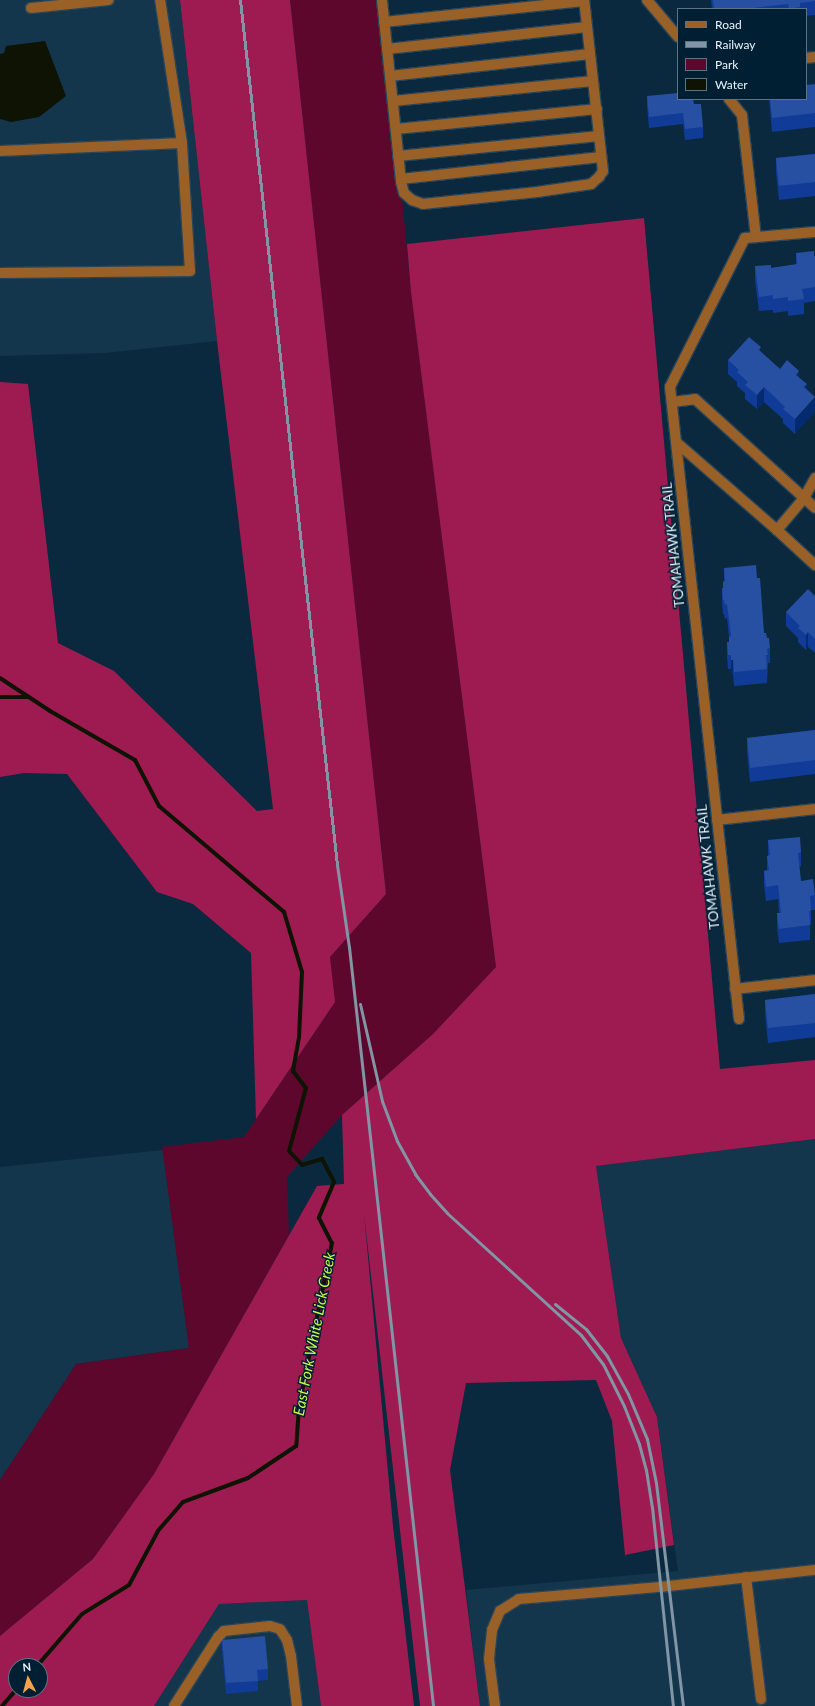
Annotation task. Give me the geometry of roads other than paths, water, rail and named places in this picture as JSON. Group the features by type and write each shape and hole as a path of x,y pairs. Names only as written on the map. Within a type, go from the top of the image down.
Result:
{"street":[{"path":"30,8 109,0"},
{"path":"0,273 190,271 182,143 160,0"},
{"path":"382,0 384,22 396,129 398,156 401,178 404,193 412,200 423,204 530,193 591,184 599,178 603,171 584,0 384,22"},
{"path":"647,0 677,36"},
{"path":"387,49 587,27"},
{"path":"390,76 590,54"},
{"path":"393,101 594,81"},
{"path":"730,100 742,115 756,237 815,232"},
{"path":"396,129 597,109"},
{"path":"398,156 599,136"},
{"path":"0,150 182,143"},
{"path":"401,178 601,157"},
{"name":"TOMAHAWK TRAIL","path":"739,1019 670,387 745,238 756,237"},
{"path":"672,402 695,399 815,508"},
{"path":"676,442 815,565"},
{"path":"777,530 804,498 815,478"},
{"path":"717,820 815,808"},
{"path":"735,989 815,980"},
{"path":"495,1706 489,1659 492,1630 500,1611 510,1603 519,1599 660,1587 815,1570"},
{"path":"746,1577 761,1699"},
{"path":"174,1706 218,1636 224,1631 270,1626 280,1629 287,1640 291,1656 297,1706"}],"water":[{"path":"45,41 66,96 39,117 11,122 0,119 0,54 4,53 6,46"}],"waterway":[{"name":"East Fork White Lick Creek","path":"0,678 50,711 135,760 159,806 284,912 302,972 299,1037 293,1071 306,1088 289,1151 302,1165 322,1159 334,1182 319,1218 332,1243 299,1407 296,1446 248,1478 183,1502 158,1531 129,1585 82,1614 44,1658"},
{"path":"0,697 28,697"},
{"name":"East Fork White Lick Creek","path":"2,1706 9,1698"}],"railway":[{"path":"240,0 337,865 349,947 433,1706"},
{"path":"360,1004 382,1101 397,1141 415,1174 447,1213 581,1335 603,1364 624,1406 639,1444 646,1470 652,1507 673,1706"},
{"path":"555,1304 586,1329 607,1356 628,1394 647,1439 656,1483 683,1706"}]}
